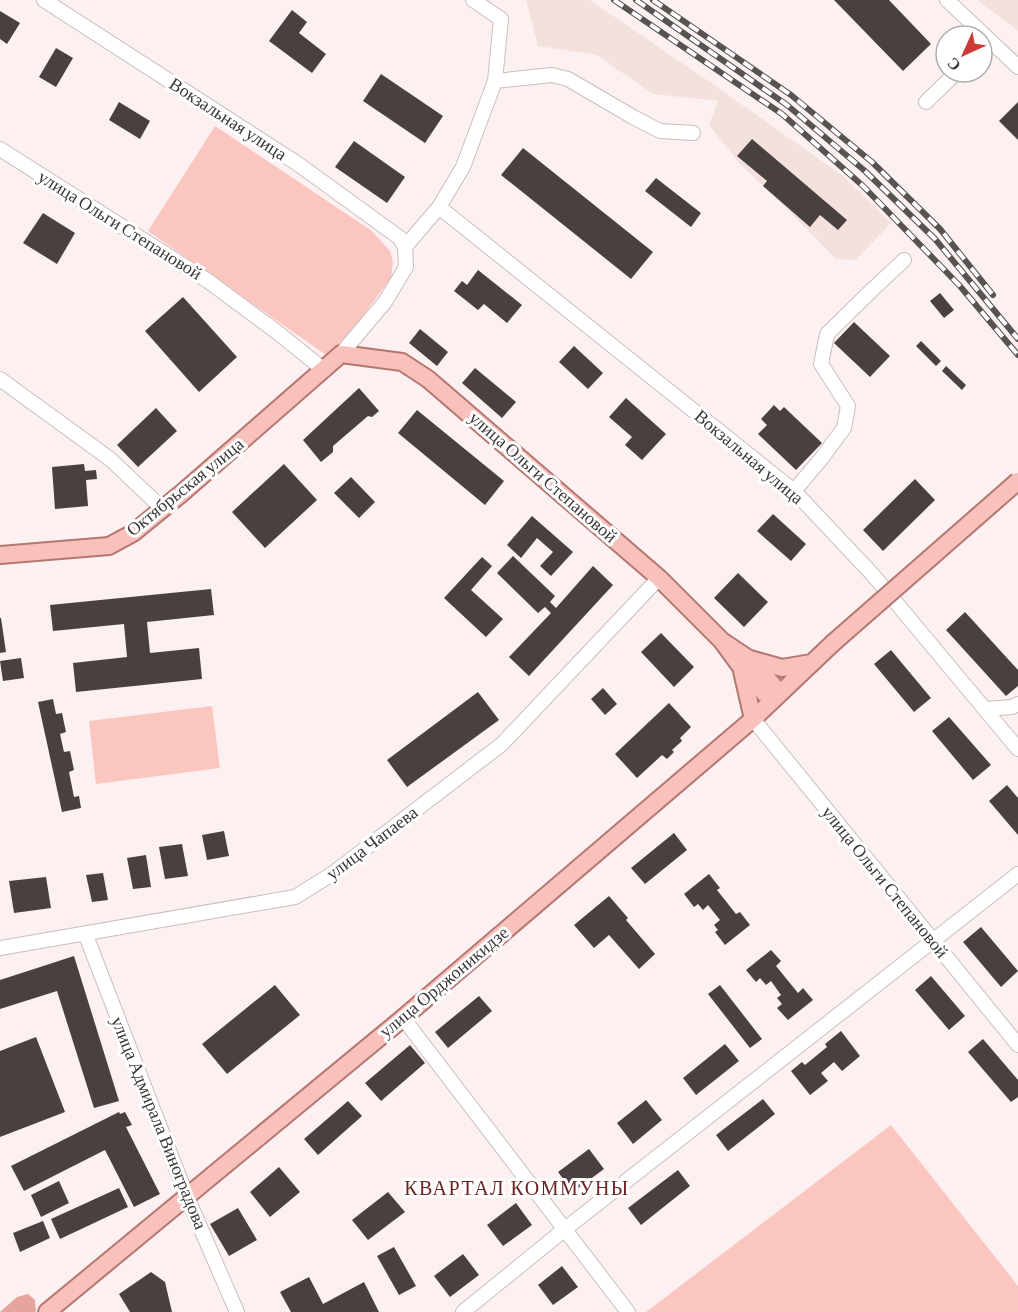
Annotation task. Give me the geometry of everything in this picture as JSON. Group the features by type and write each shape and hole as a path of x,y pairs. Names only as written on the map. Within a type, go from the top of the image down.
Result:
{"main road":[{"name":"Октябрьская улица","path":"0,555 109,546 133,533 341,354"},
{"name":"улица Ольги Степановой","path":"341,354 402,362 428,379 660,578 745,663 764,693 775,698"},
{"name":"улица Орджоникидзе","path":"48,1312 403,1018 753,718 833,643 1018,481"},
{"path":"753,718 745,663 782,668 811,663"}],"street":[{"name":"Вокзальная улица","path":"44,0 298,164 400,238 405,247"},
{"path":"341,354 385,302 406,267 405,247 439,207 463,167 495,81 501,19 473,0"},
{"path":"947,0 969,24"},
{"path":"994,49 1018,67"},
{"path":"495,81 552,75 568,79 660,131 693,133"},
{"path":"926,102 945,84"},
{"name":"улица Ольги Степановой","path":"0,149 208,281 324,370"},
{"name":"Вокзальная улица","path":"439,207 794,491 873,575 1018,749"},
{"path":"794,491 844,428 848,406 821,364 827,334 904,260"},
{"path":"0,379 111,459 163,509"},
{"name":"улица Чапаева","path":"0,948 295,897 332,874 502,744 660,578"},
{"path":"986,709 1012,707 1018,704"},
{"name":"улица Ольги Степановой","path":"753,718 1018,1045"},
{"path":"463,1312 565,1229 1018,874"},
{"name":"улица Адмирала Виноградова","path":"85,933 187,1197 237,1312"},
{"path":"403,1018 628,1312"}],"shaded area":[{"path":"526,0 590,0 843,176 891,223 856,260 836,259 740,164 709,125 718,101 653,94 597,55 538,46"},
{"path":"977,0 1018,0 1018,31"},
{"path":"215,126 372,231 390,251 393,262 391,278 329,357 148,231"},
{"path":"212,706 220,768 96,784 89,721"},
{"path":"891,1125 1018,1286 1018,1312 646,1312"},
{"path":"28,1294 35,1300 35,1312 0,1312 17,1297"}],"building":[{"path":"834,0 889,0 931,44 903,71"},
{"path":"292,10 307,22 299,33 326,54 312,73 269,41"},
{"path":"0,11 20,23 7,44 0,39"},
{"path":"56,48 73,58 56,87 39,77"},
{"path":"381,74 443,116 425,143 363,101"},
{"path":"119,102 150,121 140,139 109,120"},
{"path":"1018,102 1018,140 999,121"},
{"path":"752,139 847,220 838,230 820,215 810,227 763,186 767,181 737,156"},
{"path":"354,141 405,177 387,203 335,167"},
{"path":"523,148 653,252 631,279 501,175"},
{"path":"656,178 701,213 691,227 645,191"},
{"path":"43,213 75,233 57,264 23,243"},
{"path":"478,270 522,305 507,323 484,304 478,310 454,291 462,281 467,285"},
{"path":"940,293 954,310 944,318 930,301"},
{"path":"183,297 237,357 199,392 145,331"},
{"path":"854,322 890,356 870,377 834,343"},
{"path":"420,329 448,352 437,366 409,343"},
{"path":"921,341 941,361 936,366 916,346"},
{"path":"574,346 603,373 588,389 559,362"},
{"path":"946,366 966,385 962,390 942,371"},
{"path":"475,368 516,402 502,418 462,383"},
{"path":"359,388 379,411 372,417 368,416 333,446 333,452 321,462 303,440"},
{"path":"626,398 666,434 642,460 625,445 632,437 609,417"},
{"path":"774,405 780,411 784,407 822,443 796,470 758,434 767,425 761,419"},
{"path":"156,408 177,431 138,467 117,445"},
{"path":"417,410 504,481 485,505 398,433"},
{"path":"84,464 85,471 96,470 97,479 86,480 88,506 55,509 52,467"},
{"path":"284,464 317,500 265,548 232,512"},
{"path":"351,477 375,502 359,518 334,493"},
{"path":"915,479 935,500 883,551 863,530"},
{"path":"773,514 806,544 791,561 757,531"},
{"path":"532,516 573,552 551,576 540,566 553,552 537,538 521,558 507,545"},
{"path":"513,556 555,596 550,602 556,608 593,566 613,585 529,676 509,657 551,613 545,607 538,613 497,573"},
{"path":"482,557 492,566 471,590 503,619 486,637 444,598"},
{"path":"738,573 768,602 744,627 714,598"},
{"path":"211,589 214,615 147,622 150,653 199,648 202,679 76,692 73,663 127,657 124,624 53,631 50,605"},
{"path":"965,612 1018,670 1018,686 1006,696 946,630"},
{"path":"0,618 6,652 0,653"},
{"path":"661,633 694,667 674,687 641,652"},
{"path":"891,650 931,698 914,712 874,664"},
{"path":"21,658 24,678 3,681 0,661"},
{"path":"603,688 617,704 605,715 591,699"},
{"path":"478,692 499,720 407,787 387,760"},
{"path":"53,699 56,714 62,713 66,732 60,734 64,752 70,751 74,770 69,772 74,797 79,796 81,808 62,812 38,702"},
{"path":"669,703 691,727 680,738 682,741 672,750 674,752 667,759 662,755 637,778 615,754"},
{"path":"949,717 991,765 973,780 932,731"},
{"path":"1007,785 1018,798 1018,835 989,801"},
{"path":"224,831 229,856 207,860 202,835"},
{"path":"674,833 687,850 645,884 631,868"},
{"path":"182,844 188,876 165,879 159,847"},
{"path":"146,855 151,887 133,889 127,858"},
{"path":"103,873 108,900 92,902 86,875"},
{"path":"709,874 720,888 717,890 736,914 740,912 750,925 725,945 715,932 718,930 714,925 720,920 708,905 703,910 698,904 694,907 684,894"},
{"path":"46,877 51,908 14,913 9,881"},
{"path":"609,896 655,954 639,969 609,935 594,948 574,925"},
{"path":"981,927 1018,971 1001,987 963,942"},
{"path":"771,950 781,961 776,966 798,993 803,988 813,1000 788,1020 777,1008 782,1004 777,998 781,995 771,981 766,985 760,978 756,982 746,970"},
{"path":"74,956 119,1101 94,1108 57,991 0,1009 0,980"},
{"path":"931,976 965,1016 949,1030 915,990"},
{"path":"275,985 300,1015 227,1074 202,1044"},
{"path":"720,985 762,1039 750,1048 708,994"},
{"path":"479,996 492,1011 448,1048 435,1032"},
{"path":"841,1031 860,1056 842,1071 834,1062 821,1073 828,1081 810,1095 791,1071 802,1062 805,1065 827,1047 825,1044"},
{"path":"36,1037 65,1112 0,1137 0,1051"},
{"path":"983,1039 1018,1080 1018,1097 1011,1102 968,1052"},
{"path":"725,1044 739,1061 696,1095 683,1078"},
{"path":"410,1045 425,1063 381,1101 365,1083"},
{"path":"763,1099 775,1114 728,1151 716,1135"},
{"path":"646,1100 662,1120 633,1144 617,1123"},
{"path":"348,1101 362,1116 318,1155 304,1139"},
{"path":"119,1112 120,1114 125,1112 132,1125 126,1127 160,1194 134,1207 105,1150 24,1191 11,1166"},
{"path":"589,1149 604,1169 573,1192 558,1172"},
{"path":"279,1167 300,1192 270,1217 250,1192"},
{"path":"678,1170 690,1186 641,1225 628,1208"},
{"path":"59,1181 69,1203 41,1217 31,1195"},
{"path":"119,1188 128,1207 60,1239 51,1219"},
{"path":"388,1192 405,1212 368,1240 352,1220"},
{"path":"516,1203 532,1225 503,1246 487,1225"},
{"path":"238,1208 257,1240 229,1256 210,1224"},
{"path":"43,1221 50,1238 20,1252 13,1233"},
{"path":"394,1247 416,1286 399,1295 377,1256"},
{"path":"463,1254 479,1275 450,1297 434,1276"},
{"path":"562,1266 578,1287 553,1305 538,1285"},
{"path":"151,1272 165,1282 172,1312 130,1312 119,1294"},
{"path":"309,1277 323,1304 364,1282 379,1312 291,1312 280,1292"}],"railway":[{"path":"614,0 782,114 863,186 959,285 1018,355"},
{"path":"636,0 787,105 865,171 935,239 1018,339"},
{"path":"653,0 791,95 872,162 940,229 993,295"}],"district":[{"name":"КВАРТАЛ КОММУНЫ","path":"517,1188"}]}
